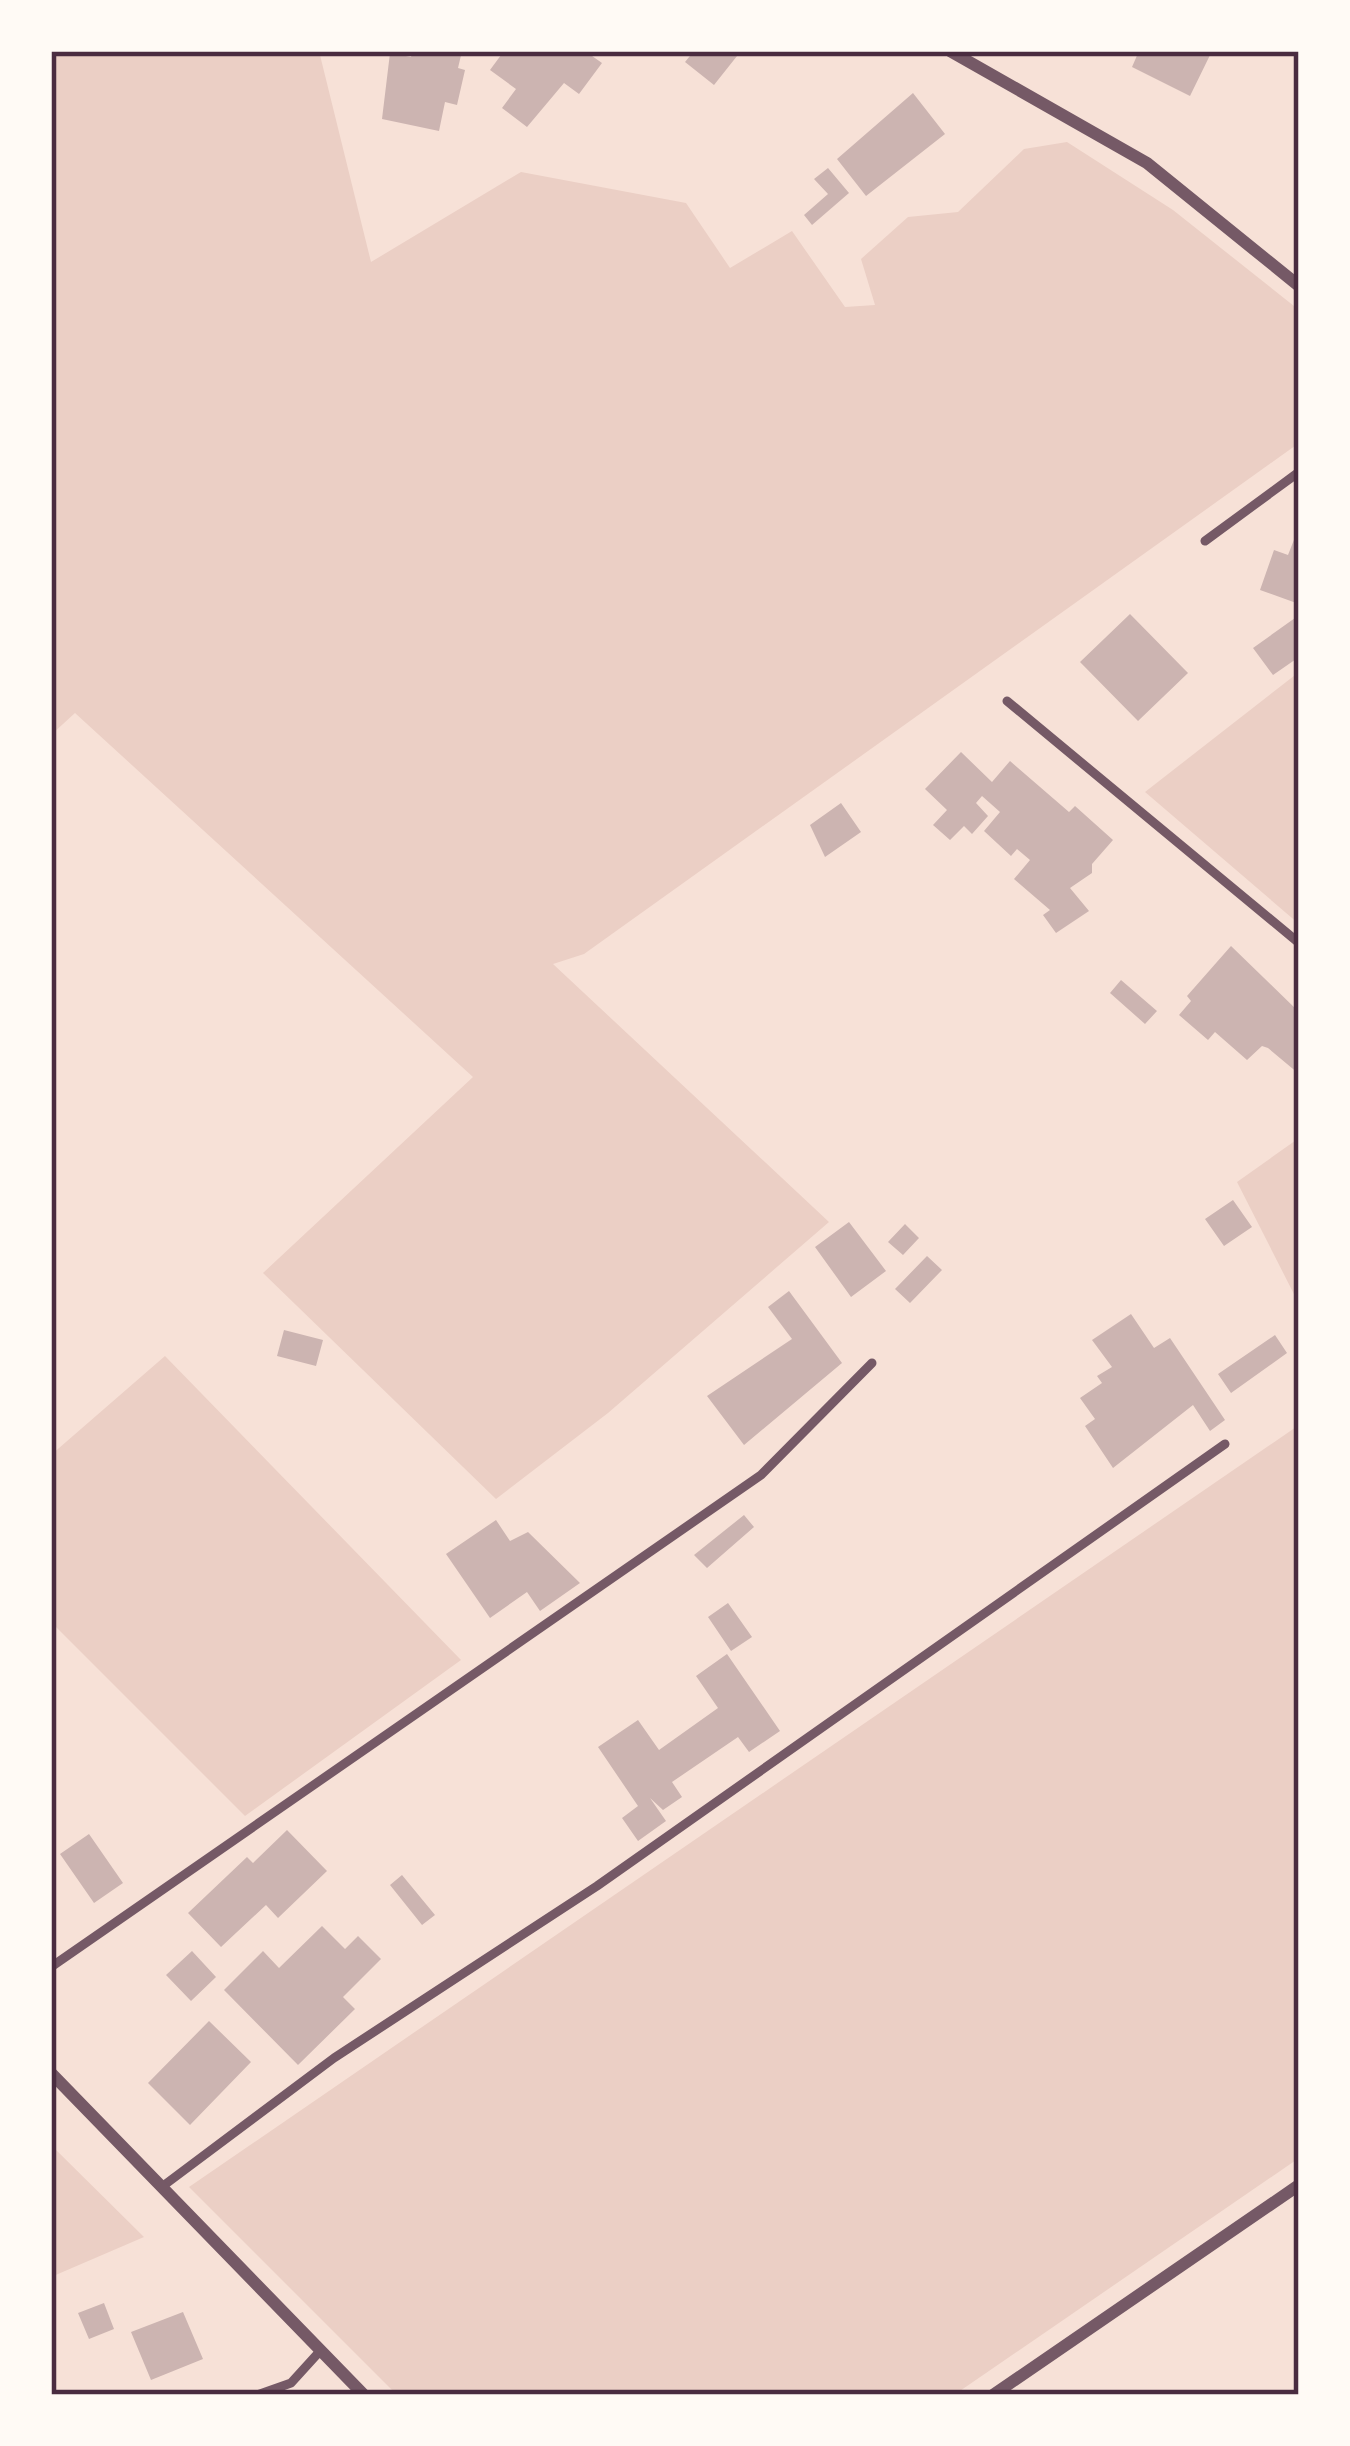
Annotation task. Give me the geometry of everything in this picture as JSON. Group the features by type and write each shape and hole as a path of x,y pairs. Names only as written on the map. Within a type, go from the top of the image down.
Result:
{"street":[{"path":"950,51 1147,163 1299,286"},
{"path":"51,2074 364,2395"},
{"path":"993,2395 1299,2185"}],"lane":[{"path":"1205,541 1299,472"},
{"path":"1007,701 1299,943"},
{"path":"51,1967 761,1474 872,1363"},
{"path":"163,2186 334,2058 597,1886 1225,1444"},
{"path":"257,2395 291,2383 320,2350"}],"shaded area":[{"path":"51,51 319,51 371,262 521,172 686,203 730,268 792,231 845,307 875,305 861,259 908,217 958,212 1024,149 1067,142 1173,210 1299,310 1299,443 584,954 553,964 829,1222 608,1413 496,1499 263,1273 473,1077 75,713 51,735"},
{"path":"1299,672 1299,924 1145,792"},
{"path":"1299,1138 1299,1304 1237,1182"},
{"path":"165,1356 461,1660 245,1816 51,1622 51,1455"},
{"path":"1299,1425 1299,2158 954,2395 397,2395 189,2187"},
{"path":"51,2145 144,2237 51,2277"}],"building":[{"path":"413,51 462,51 458,68 465,70 457,105 445,102 439,131 382,119 390,53 411,57"},
{"path":"504,51 585,51 602,63 579,94 564,83 527,127 502,108 516,89 490,70"},
{"path":"694,51 741,51 714,85 685,62"},
{"path":"1139,51 1212,51 1190,96 1132,67"},
{"path":"913,93 945,134 866,196 837,159"},
{"path":"828,168 849,193 812,225 804,215 828,194 814,179"},
{"path":"1299,527 1299,604 1260,590 1274,550 1288,555"},
{"path":"1130,614 1188,673 1138,721 1080,662"},
{"path":"1295,618 1299,657 1273,675 1253,648"},
{"path":"961,752 992,782 1010,761 1069,812 1075,806 1113,840 1092,864 1092,873 1070,888 1089,911 1056,933 1043,915 1050,910 1014,879 1030,860 1017,849 1011,856 984,831 1000,812 982,796 976,803 988,816 972,834 964,826 950,840 933,825 947,810 925,789"},
{"path":"841,803 861,832 825,857 810,825"},
{"path":"1231,946 1299,1012 1294,1019 1299,1023 1299,1074 1262,1046 1247,1060 1215,1032 1208,1040 1179,1015 1191,1001 1187,996"},
{"path":"1121,980 1157,1011 1145,1024 1110,993"},
{"path":"1233,1200 1252,1227 1224,1246 1205,1219"},
{"path":"849,1222 886,1271 851,1297 815,1247"},
{"path":"905,1224 919,1238 903,1255 888,1242"},
{"path":"927,1256 942,1270 910,1303 895,1289"},
{"path":"789,1291 842,1363 744,1445 707,1396 792,1339 768,1307"},
{"path":"1131,1314 1154,1348 1170,1338 1225,1420 1210,1431 1193,1405 1113,1468 1085,1426 1095,1419 1080,1398 1102,1383 1097,1376 1112,1367 1092,1340"},
{"path":"284,1330 323,1340 316,1366 277,1356"},
{"path":"1275,1335 1287,1353 1231,1393 1218,1374"},
{"path":"744,1515 754,1527 707,1568 694,1555"},
{"path":"496,1520 510,1541 528,1532 580,1583 540,1611 527,1592 490,1618 446,1554"},
{"path":"728,1603 752,1637 731,1651 708,1617"},
{"path":"727,1654 780,1731 749,1752 738,1737 672,1782 682,1797 663,1810 650,1798 666,1821 638,1841 622,1818 638,1806 598,1747 638,1720 659,1750 718,1708 696,1676"},
{"path":"287,1830 327,1871 278,1918 266,1905 221,1947 188,1913 247,1857 253,1863"},
{"path":"89,1834 123,1883 94,1903 60,1854"},
{"path":"402,1875 435,1915 422,1925 390,1885"},
{"path":"322,1926 345,1949 358,1936 381,1959 343,1997 355,2009 298,2065 224,1990 263,1951 279,1968"},
{"path":"192,1951 216,1977 191,2001 166,1975"},
{"path":"209,2021 251,2062 190,2125 148,2083"},
{"path":"104,2303 114,2329 89,2339 78,2313"},
{"path":"183,2312 203,2359 151,2380 131,2332"}]}
